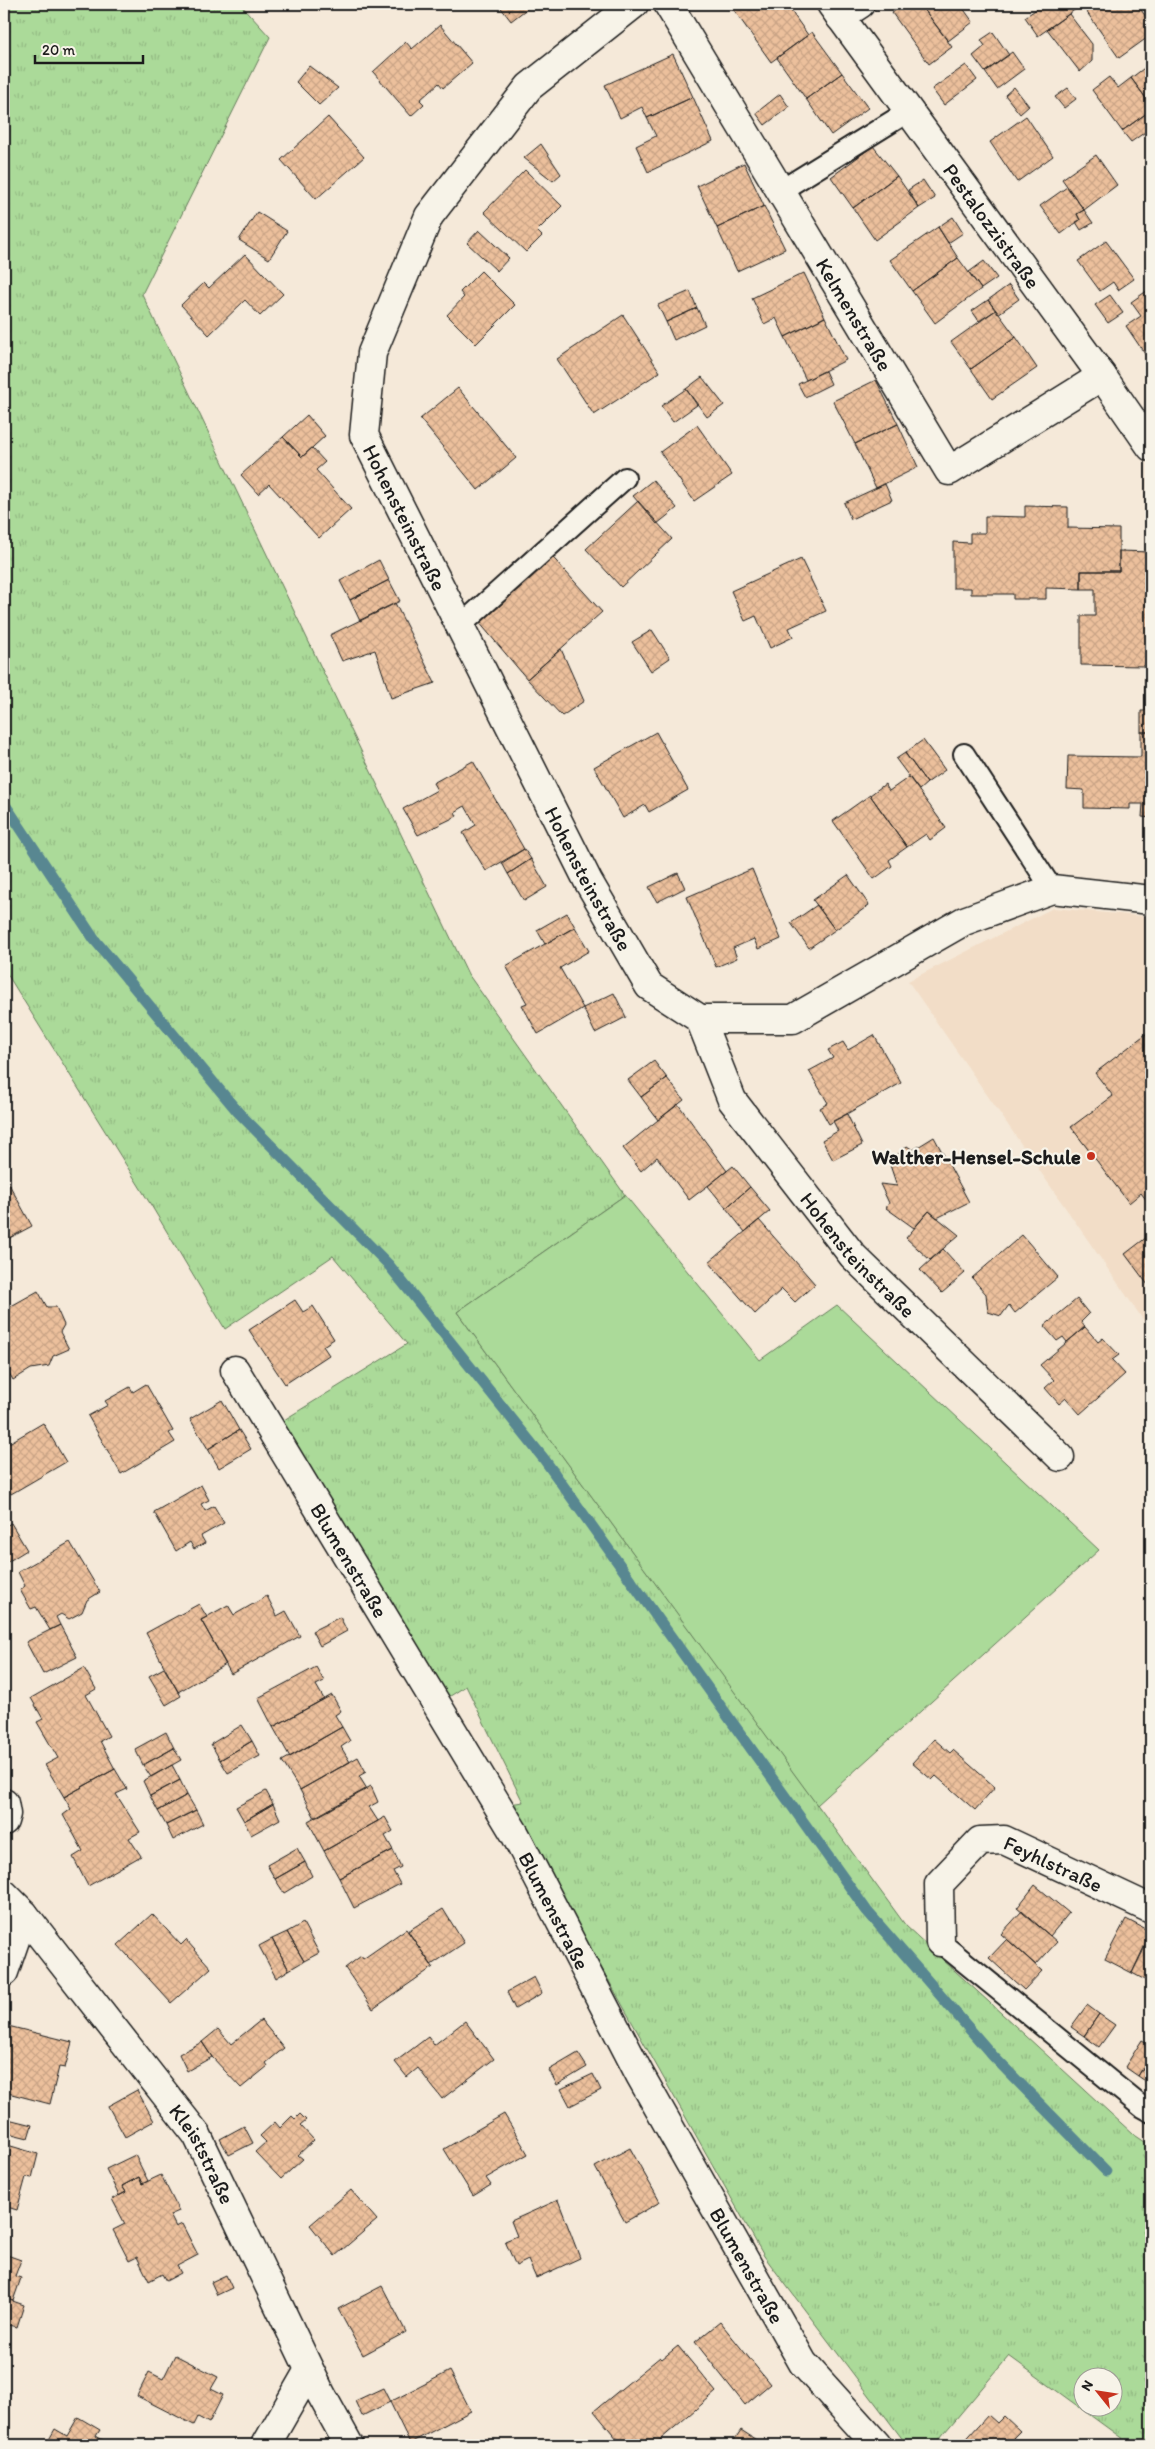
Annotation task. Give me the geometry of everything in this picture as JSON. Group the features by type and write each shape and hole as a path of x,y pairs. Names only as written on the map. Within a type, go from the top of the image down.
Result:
{"street":[{"name":"Hohensteinstraße","path":"634,4 529,87 429,216 372,353 364,434 588,881 649,986 700,1019 732,1100 853,1256 1060,1457"},
{"name":"Kelmenstraße","path":"668,4 949,471 1102,376"},
{"name":"Pestalozzistraße","path":"844,8 909,111 1102,376 1151,447"},
{"path":"700,1019 793,1019 964,921 1052,889 1151,900"},
{"name":"Blumenstraße","path":"235,1370 515,1834 645,2083 803,2363 873,2444"},
{"path":"4,1803 6,1814 4,1821"},
{"name":"Feyhlstraße","path":"940,1942 939,1884 980,1841 1004,1840 1151,1909"},
{"name":"Kleiststraße","path":"4,1894 24,1914 197,2135 309,2370 349,2445"},
{"path":"4,1972 24,1914"},
{"path":"266,2445 309,2370"}],"lane":[{"path":"780,190 909,111"},
{"path":"460,626 625,478"},
{"path":"964,754 1052,889"},
{"path":"940,1942 1142,2107 1151,2112"}],"shaded area":[{"name":"Walther-Hensel-Schule","path":"1053,908 1151,917 1151,1331 908,981"}],"green space":[{"path":"4,4 240,4 270,37 142,294 468,974 625,1195 457,1312 906,1926 1133,2134 1151,2146 1151,2445 1131,2445 1091,2416 1122,2416 1122,2366 1072,2366 1072,2402 1009,2356 934,2445 907,2445 764,2256 509,1804 523,1802 466,1686 444,1700 279,1423 407,1344 333,1256 225,1329 151,1205 4,969"},
{"path":"625,1195 760,1360 837,1305 1099,1550 817,1805 457,1312"}],"building":[{"path":"498,4 533,4 511,21"},
{"path":"734,4 786,4 808,35 771,62 731,6"},
{"path":"904,4 920,4 952,47 929,64 892,13"},
{"path":"920,4 960,4 973,22 948,41"},
{"path":"1044,4 1079,4 1080,6 1038,36 1025,17"},
{"path":"1096,4 1137,4 1151,24 1151,35 1119,58 1086,11"},
{"path":"1069,14 1092,44 1092,61 1080,72 1047,29"},
{"path":"440,25 472,63 443,88 439,83 420,100 424,104 411,116 373,72 406,42 412,49"},
{"path":"812,32 842,73 806,99 777,58"},
{"path":"993,32 1009,55 985,72 973,56 985,46 981,40"},
{"path":"1012,52 1024,69 997,89 985,72"},
{"path":"673,54 693,97 647,118 642,107 620,118 605,85"},
{"path":"1151,63 1151,105 1131,78"},
{"path":"966,65 977,80 944,105 932,89"},
{"path":"309,66 338,88 319,105 296,82"},
{"path":"842,73 868,108 831,135 806,99"},
{"path":"1109,77 1118,88 1131,78 1151,105 1151,110 1122,131 1092,90"},
{"path":"1014,87 1029,106 1020,114 1005,95"},
{"path":"1068,88 1076,99 1064,108 1055,97"},
{"path":"780,94 789,107 765,125 756,113"},
{"path":"693,97 713,141 648,172 636,146 656,136 647,118"},
{"path":"1151,110 1151,128 1131,142 1122,131"},
{"path":"1026,116 1053,156 1017,182 990,142"},
{"path":"328,117 364,157 316,199 281,160"},
{"path":"541,144 561,174 553,181 524,158"},
{"path":"873,146 897,176 853,208 831,177"},
{"path":"1096,155 1117,185 1084,210 1062,179"},
{"path":"744,163 764,206 717,228 697,186"},
{"path":"525,170 562,206 537,231 542,236 526,252 484,212"},
{"path":"897,176 919,208 875,240 853,208"},
{"path":"923,180 935,198 919,208 908,190"},
{"path":"1067,187 1084,210 1077,214 1080,220 1061,234 1040,206"},
{"path":"764,206 785,249 737,271 717,228"},
{"path":"1084,210 1093,223 1081,230 1076,222 1080,220 1077,214"},
{"path":"257,212 287,231 269,259 239,240"},
{"path":"953,217 963,233 948,243 938,227"},
{"path":"938,227 958,258 912,291 890,260"},
{"path":"479,230 509,258 497,271 467,243"},
{"path":"1106,241 1134,279 1118,290 1113,282 1100,291 1078,261"},
{"path":"245,254 283,294 260,316 245,300 209,335 181,305 204,283 209,288"},
{"path":"958,258 981,289 935,323 912,291"},
{"path":"984,261 997,278 981,289 969,272"},
{"path":"481,271 515,305 476,344 447,315 464,297 460,292"},
{"path":"804,273 825,317 785,337 776,318 764,324 752,298"},
{"path":"1009,285 1019,299 998,314 988,300"},
{"path":"1151,288 1151,363 1126,326 1141,316 1131,302"},
{"path":"690,291 697,308 666,322 658,305"},
{"path":"1110,295 1123,313 1108,323 1095,305"},
{"path":"988,300 996,310 979,321 972,311"},
{"path":"697,308 705,325 674,340 666,322"},
{"path":"996,310 1016,337 971,369 951,342"},
{"path":"623,315 660,372 594,415 557,359"},
{"path":"825,317 846,360 806,380 785,337"},
{"path":"1016,337 1037,368 992,399 971,369"},
{"path":"825,371 831,384 805,397 798,384"},
{"path":"702,377 724,405 707,417 686,389"},
{"path":"876,380 898,424 855,444 833,401"},
{"path":"458,388 516,458 478,490 420,419"},
{"path":"686,389 697,405 673,422 661,406"},
{"path":"307,415 325,436 302,457 283,437"},
{"path":"898,424 918,467 876,488 855,444"},
{"path":"697,425 732,475 694,501 660,452"},
{"path":"283,437 302,457 312,448 325,462 316,470 351,509 319,538 269,484 258,494 241,475"},
{"path":"653,480 677,508 657,524 633,496"},
{"path":"885,484 892,500 851,519 844,503"},
{"path":"638,501 672,539 621,587 586,549"},
{"path":"1025,506 1068,507 1068,528 1119,529 1119,571 1081,571 1081,589 1046,588 1046,599 1013,599 1013,594 971,594 971,588 953,588 953,542 970,543 970,533 985,533 985,516 1025,517"},
{"path":"547,551 602,612 527,679 473,615"},
{"path":"1119,551 1151,552 1151,668 1145,668 1145,666 1081,665 1081,616 1095,616 1095,589 1081,589 1081,571 1119,571"},
{"path":"801,559 826,611 789,628 793,637 770,648 756,616 745,621 731,591"},
{"path":"379,560 389,580 350,600 340,581"},
{"path":"389,580 400,601 360,621 350,600"},
{"path":"395,603 435,683 391,698 375,650 342,661 330,635"},
{"path":"652,630 670,658 651,671 632,642"},
{"path":"561,649 584,701 562,716 527,679"},
{"path":"1145,668 1151,668 1151,732 1141,732 1141,711 1145,711"},
{"path":"656,732 688,790 649,812 645,805 623,818 594,767"},
{"path":"1141,732 1151,732 1151,818 1142,817 1143,804 1130,804 1130,809 1084,808 1084,790 1067,789 1068,756 1141,757"},
{"path":"923,740 945,770 927,783 905,753"},
{"path":"905,753 927,783 919,790 896,759"},
{"path":"473,761 524,849 486,871 463,833 476,825 465,806 455,812 457,816 418,835 403,809 437,790 433,783"},
{"path":"909,777 946,828 930,840 926,834 907,847 870,795 885,784 889,791"},
{"path":"870,795 907,847 889,860 892,866 874,879 833,821"},
{"path":"524,849 531,859 508,874 502,863"},
{"path":"531,859 547,887 524,901 508,874"},
{"path":"752,869 781,939 758,949 754,939 733,948 737,958 716,967 687,897"},
{"path":"678,873 685,888 657,902 649,887"},
{"path":"848,875 869,905 835,930 813,900"},
{"path":"817,905 835,930 809,948 791,923"},
{"path":"567,913 575,927 545,944 537,930"},
{"path":"575,927 589,951 560,968 583,1008 538,1034 522,1005 527,1003 506,966"},
{"path":"614,993 626,1017 595,1033 583,1008"},
{"path":"1151,1030 1151,1206 1141,1193 1129,1203 1071,1127 1113,1096 1095,1073"},
{"path":"874,1035 901,1083 829,1124 820,1108 828,1103 809,1071 833,1058 828,1050 843,1042 848,1050"},
{"path":"654,1061 667,1078 641,1097 628,1080"},
{"path":"667,1078 684,1100 658,1120 641,1097"},
{"path":"678,1104 727,1171 689,1200 657,1157 641,1171 623,1148"},
{"path":"847,1114 862,1145 833,1160 822,1140 838,1131 833,1121"},
{"path":"934,1137 969,1202 937,1218 929,1211 914,1228 886,1208 889,1203 880,1184 897,1186 889,1162 907,1146 913,1150"},
{"path":"733,1166 750,1187 726,1208 708,1186"},
{"path":"4,1175 32,1226 4,1241"},
{"path":"750,1187 770,1211 745,1232 726,1208"},
{"path":"929,1211 959,1235 930,1260 906,1238"},
{"path":"759,1220 815,1284 795,1302 782,1289 755,1314 709,1262"},
{"path":"1151,1234 1151,1289 1125,1254"},
{"path":"1022,1235 1058,1277 1015,1313 1009,1305 1001,1316 988,1312 986,1294 972,1278"},
{"path":"943,1249 965,1273 942,1293 920,1270"},
{"path":"38,1291 47,1307 56,1307 64,1325 60,1332 69,1349 53,1356 49,1366 31,1369 13,1380 4,1364 4,1310"},
{"path":"1077,1299 1089,1314 1081,1322 1085,1327 1067,1342 1063,1337 1057,1341 1044,1326"},
{"path":"295,1300 303,1312 313,1306 334,1339 323,1346 329,1355 285,1384 249,1330"},
{"path":"1085,1327 1098,1342 1103,1338 1119,1355 1112,1360 1125,1374 1080,1414 1066,1398 1059,1404 1045,1388 1054,1380 1040,1365"},
{"path":"146,1384 173,1431 169,1433 175,1442 121,1474 88,1416 108,1405 105,1401 130,1387 133,1392"},
{"path":"222,1400 239,1430 208,1449 190,1419"},
{"path":"43,1423 66,1462 11,1494 4,1481 4,1446"},
{"path":"239,1430 251,1449 219,1468 208,1449"},
{"path":"201,1485 209,1500 201,1504 205,1511 214,1506 224,1523 201,1536 205,1543 194,1549 190,1542 176,1551 154,1512"},
{"path":"11,1523 27,1550 4,1564 4,1527"},
{"path":"70,1542 100,1592 87,1600 82,1612 69,1619 61,1614 56,1617 60,1625 50,1630 36,1607 31,1609 20,1590 25,1586 18,1572"},
{"path":"267,1596 277,1616 286,1611 300,1636 231,1674 201,1620 228,1605 234,1615"},
{"path":"199,1604 207,1617 201,1620 226,1664 178,1692 146,1633"},
{"path":"340,1617 347,1631 320,1646 312,1631"},
{"path":"60,1625 77,1657 43,1674 26,1642"},
{"path":"316,1667 324,1681 316,1685 324,1699 273,1727 258,1698"},
{"path":"84,1668 96,1689 86,1695 109,1736 100,1741 115,1769 64,1797 45,1765 58,1758 37,1722 43,1719 31,1698"},
{"path":"164,1668 181,1696 166,1705 149,1676"},
{"path":"332,1695 341,1711 335,1715 342,1727 290,1757 273,1727"},
{"path":"242,1725 252,1741 220,1760 211,1744"},
{"path":"342,1727 350,1741 341,1747 350,1762 300,1790 282,1761"},
{"path":"166,1732 174,1748 143,1765 135,1749"},
{"path":"934,1739 950,1753 953,1750 995,1787 975,1810 936,1776 932,1780 912,1763"},
{"path":"252,1741 260,1756 228,1773 220,1760"},
{"path":"174,1748 181,1760 151,1777 143,1765"},
{"path":"358,1757 366,1772 359,1776 367,1789 315,1818 300,1790"},
{"path":"172,1765 180,1780 150,1796 143,1781"},
{"path":"115,1769 127,1789 116,1794 140,1832 129,1838 141,1856 88,1886 73,1857 83,1851 63,1815 71,1809 64,1797"},
{"path":"180,1780 187,1795 158,1811 150,1796"},
{"path":"371,1786 378,1802 369,1807 378,1821 324,1851 308,1821"},
{"path":"266,1791 273,1804 244,1821 236,1807"},
{"path":"187,1795 196,1810 166,1825 158,1811"},
{"path":"273,1804 280,1819 251,1835 244,1821"},
{"path":"196,1810 203,1824 173,1840 166,1825"},
{"path":"385,1817 393,1831 385,1836 393,1850 339,1878 324,1851"},
{"path":"297,1848 305,1862 275,1879 267,1865"},
{"path":"393,1850 401,1867 393,1871 400,1884 354,1908 339,1878"},
{"path":"305,1862 312,1876 284,1893 275,1879"},
{"path":"1035,1885 1069,1913 1050,1936 1017,1908"},
{"path":"443,1909 464,1943 431,1965 408,1931"},
{"path":"1022,1911 1057,1942 1036,1965 1001,1934"},
{"path":"152,1914 181,1945 186,1940 211,1968 171,2003 118,1945"},
{"path":"1126,1919 1151,1932 1132,1973 1105,1959"},
{"path":"303,1923 319,1953 304,1961 287,1932"},
{"path":"406,1929 433,1967 373,2009 345,1968 361,1956 363,1959"},
{"path":"287,1932 304,1961 289,1970 272,1939"},
{"path":"1151,1935 1151,1983 1132,1973"},
{"path":"272,1939 289,1970 276,1978 259,1946"},
{"path":"1007,1939 1042,1971 1024,1990 989,1958"},
{"path":"534,1977 542,1993 515,2009 507,1992"},
{"path":"1087,2005 1099,2014 1084,2036 1071,2027"},
{"path":"1099,2014 1115,2025 1099,2047 1084,2036"},
{"path":"261,2020 284,2048 266,2063 268,2066 241,2088 212,2057 202,2042 218,2029 231,2044"},
{"path":"465,2021 494,2059 442,2099 418,2068 407,2077 395,2062 428,2037 434,2045"},
{"path":"8,2026 72,2042 65,2068 59,2067 50,2104 4,2092 4,2043"},
{"path":"1142,2040 1151,2045 1151,2055 1138,2076 1125,2067"},
{"path":"202,2042 212,2057 187,2071 179,2054"},
{"path":"578,2053 587,2067 557,2085 549,2070"},
{"path":"1151,2055 1151,2085 1138,2076"},
{"path":"593,2074 601,2090 570,2106 561,2089"},
{"path":"137,2090 154,2121 125,2137 108,2106"},
{"path":"300,2114 306,2120 300,2125 314,2140 298,2155 303,2159 281,2179 255,2152 266,2142 260,2136 275,2122 280,2128 292,2116 295,2119"},
{"path":"504,2114 528,2154 486,2178 491,2185 473,2196 444,2149"},
{"path":"4,2118 32,2125 28,2138 4,2132"},
{"path":"244,2126 253,2143 229,2155 220,2139"},
{"path":"4,2144 38,2154 32,2178 26,2177 17,2210 4,2206"},
{"path":"630,2148 660,2202 625,2222 595,2167"},
{"path":"135,2155 148,2181 142,2184 139,2177 122,2186 126,2192 119,2196 106,2169"},
{"path":"161,2175 179,2211 170,2215 176,2227 182,2224 198,2255 177,2266 181,2273 166,2281 162,2274 149,2281 137,2257 129,2261 113,2230 125,2224 112,2199 126,2192 122,2186 139,2177 142,2184"},
{"path":"351,2190 377,2220 335,2256 310,2225"},
{"path":"558,2200 580,2258 536,2278 528,2260 516,2266 505,2241 517,2236 511,2221"},
{"path":"4,2254 21,2260 15,2276 21,2278 13,2301 4,2298"},
{"path":"226,2275 232,2288 217,2295 211,2282"},
{"path":"382,2286 406,2332 363,2355 338,2309"},
{"path":"4,2298 24,2305 17,2327 8,2325 4,2336"},
{"path":"720,2322 770,2384 745,2405 695,2342"},
{"path":"678,2346 716,2392 654,2445 622,2445 594,2411 660,2357 662,2359"},
{"path":"175,2355 218,2377 211,2389 223,2395 209,2423 198,2417 194,2425 137,2396 149,2372 163,2379"},
{"path":"450,2371 471,2411 410,2443 390,2402"},
{"path":"383,2388 390,2402 362,2416 355,2401"},
{"path":"988,2415 997,2423 1004,2416 1020,2431 1013,2438 1022,2445 961,2445"},
{"path":"78,2417 100,2430 96,2436 111,2445 46,2445 55,2429 67,2436"},
{"path":"741,2430 764,2445 731,2445"}],"waterway":[{"path":"4,803 94,939 238,1112 388,1264 544,1459 867,1911 993,2056 1106,2171"}],"place":[{"name":"Walther-Hensel-Schule","path":"1091,1156"}]}
